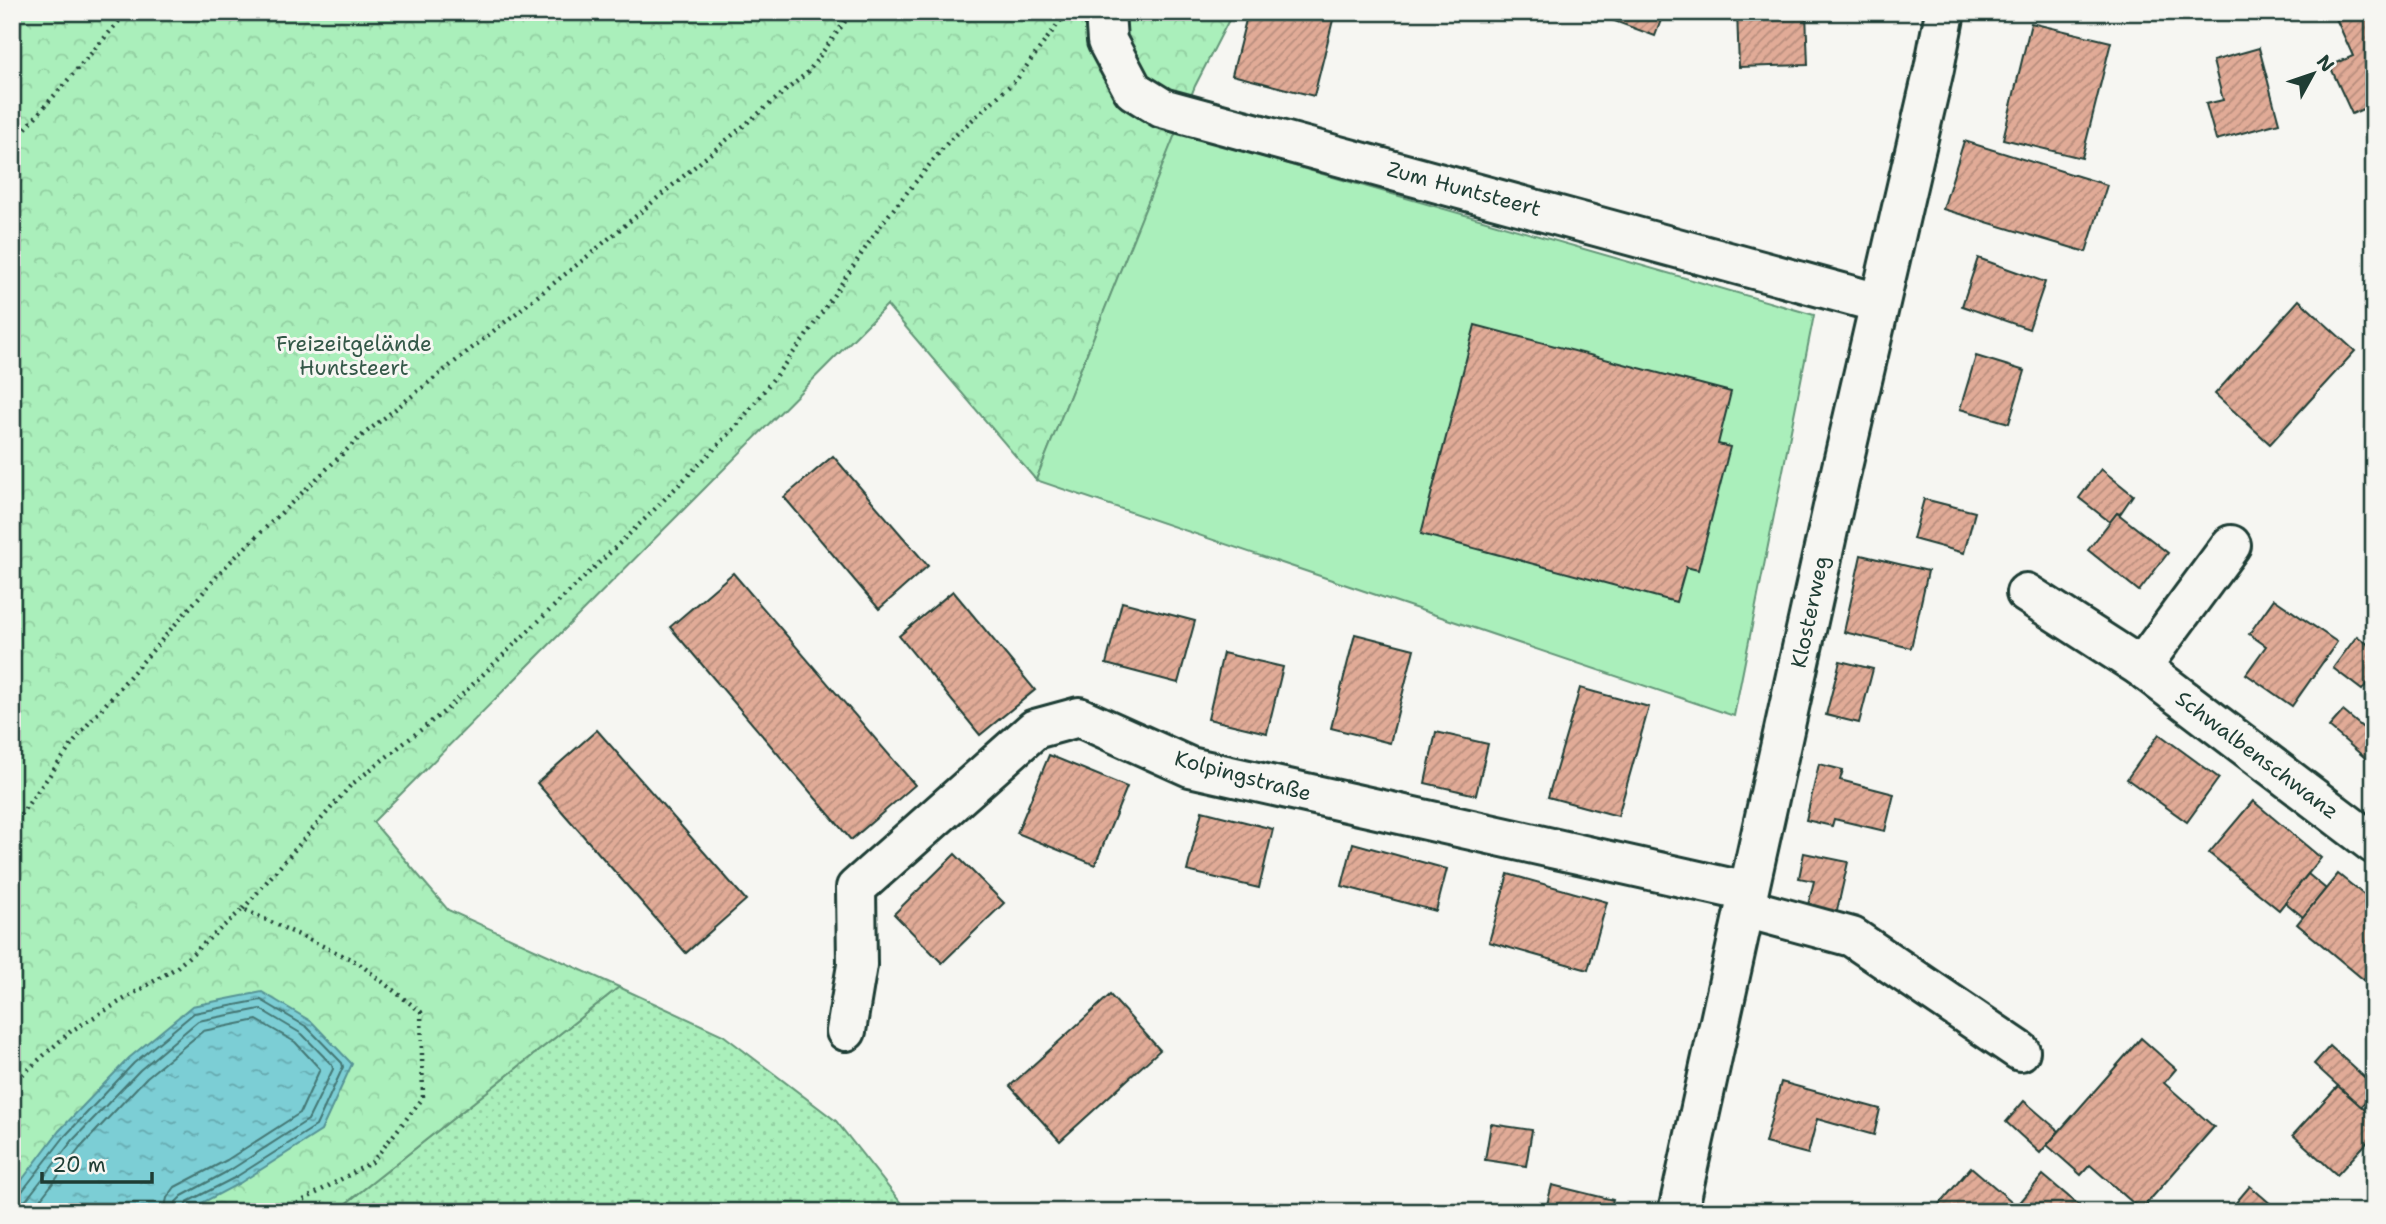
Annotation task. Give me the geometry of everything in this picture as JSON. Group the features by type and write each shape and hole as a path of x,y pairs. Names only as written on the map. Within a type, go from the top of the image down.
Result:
{"street":[{"name":"Zum Huntsteert","path":"1105,12 1107,41 1133,90 1162,108 1593,223 1879,303"},
{"name":"Klosterweg","path":"1678,1212 1945,12"},
{"path":"2141,667 2231,545"},
{"name":"Schwalbenschwanz","path":"2025,593 2141,667 2374,844"},
{"name":"Kolpingstraße","path":"846,1031 858,965 856,888 1035,730 1079,717 1190,767 1747,900"},
{"path":"1747,900 1852,937 2020,1051"}],"path":[{"path":"12,144 127,12"},
{"path":"12,826 83,730 227,565 359,438 588,256 808,72 852,12"},
{"path":"12,1084 71,1031 176,968 243,909 352,785 446,710 599,564 736,427 804,339 883,222 948,142 1017,79 1066,12"},
{"path":"243,909 357,962 421,1012 423,1098 372,1162 282,1212"}],"green space":[{"name":"Freizeitgelände Huntsteert","path":"12,12 1233,12 1195,86 1036,480 887,305 373,822 448,910 619,987 335,1212 12,1212"},
{"path":"1176,132 1814,315 1734,716 1036,480"},
{"path":"619,987 723,1035 836,1121 908,1212 335,1212"}],"water":[{"path":"262,992 312,1022 352,1064 321,1131 240,1183 185,1212 12,1212 12,1193 59,1131 129,1058 192,1006"}],"building":[{"path":"1248,12 1335,12 1314,96 1232,75"},
{"path":"1599,12 1664,12 1655,36 1598,15"},
{"path":"1737,12 1806,12 1808,65 1739,67"},
{"path":"2333,12 2374,12 2374,104 2352,114 2330,66 2353,56"},
{"path":"2031,23 2111,42 2082,158 2003,139"},
{"path":"2259,48 2279,123 2216,140 2206,104 2223,100 2213,61"},
{"path":"1964,141 2107,185 2086,252 1943,209"},
{"path":"1978,258 2045,282 2029,329 1962,306"},
{"path":"2299,300 2355,351 2270,444 2215,394"},
{"path":"1475,325 1731,392 1718,444 1730,447 1698,570 1686,567 1676,602 1421,534"},
{"path":"1976,356 2025,371 2009,423 1960,409"},
{"path":"833,456 928,566 879,609 784,497"},
{"path":"2101,469 2133,495 2120,514 2117,513 2110,522 2079,498"},
{"path":"1924,499 1975,512 1964,553 1913,539"},
{"path":"2117,513 2168,553 2139,591 2088,550"},
{"path":"1861,555 1928,571 1911,648 1844,632"},
{"path":"733,573 915,785 851,840 670,627"},
{"path":"953,591 1035,690 980,735 899,636"},
{"path":"2274,599 2337,642 2292,706 2246,674 2266,646 2249,634"},
{"path":"1122,602 1195,621 1178,683 1106,664"},
{"path":"1355,634 1414,649 1390,743 1331,728"},
{"path":"2357,636 2374,649 2374,674 2362,690 2333,668"},
{"path":"1223,653 1283,667 1267,733 1208,719"},
{"path":"1840,661 1873,669 1859,723 1826,715"},
{"path":"1580,688 1649,707 1618,816 1548,797"},
{"path":"2343,711 2374,737 2374,761 2371,763 2329,727"},
{"path":"597,730 746,900 686,953 537,783"},
{"path":"1436,732 1488,744 1476,795 1425,783"},
{"path":"2159,734 2219,778 2187,822 2127,779"},
{"path":"1049,755 1127,787 1095,865 1017,833"},
{"path":"1819,764 1843,770 1840,780 1894,794 1885,831 1834,819 1832,826 1806,820"},
{"path":"2253,801 2321,858 2279,910 2209,853"},
{"path":"1202,811 1273,829 1259,888 1187,871"},
{"path":"1353,843 1447,869 1436,911 1342,886"},
{"path":"1804,853 1848,862 1836,915 1807,909 1814,881 1799,878"},
{"path":"955,854 1004,903 942,963 894,914"},
{"path":"1508,874 1607,902 1588,970 1489,942"},
{"path":"2308,874 2326,889 2303,917 2285,902"},
{"path":"2338,874 2374,903 2374,968 2364,980 2297,924"},
{"path":"1110,995 1160,1050 1060,1141 1010,1086"},
{"path":"2141,1038 2176,1069 2164,1083 2214,1127 2141,1210 2090,1165 2081,1175 2047,1145"},
{"path":"2330,1046 2374,1086 2374,1093 2361,1107 2314,1064"},
{"path":"1781,1082 1880,1109 1874,1135 1817,1119 1808,1154 1765,1143"},
{"path":"2338,1086 2374,1118 2374,1135 2337,1175 2293,1135"},
{"path":"2024,1101 2059,1131 2040,1153 2006,1122"},
{"path":"1491,1124 1532,1130 1526,1166 1485,1160"},
{"path":"1971,1167 2017,1206 2024,1212 1933,1212"},
{"path":"2043,1175 2082,1208 2079,1212 2024,1212 2017,1206"},
{"path":"1552,1185 1613,1200 1610,1212 1545,1212"},
{"path":"2250,1186 2280,1212 2228,1212"}]}
